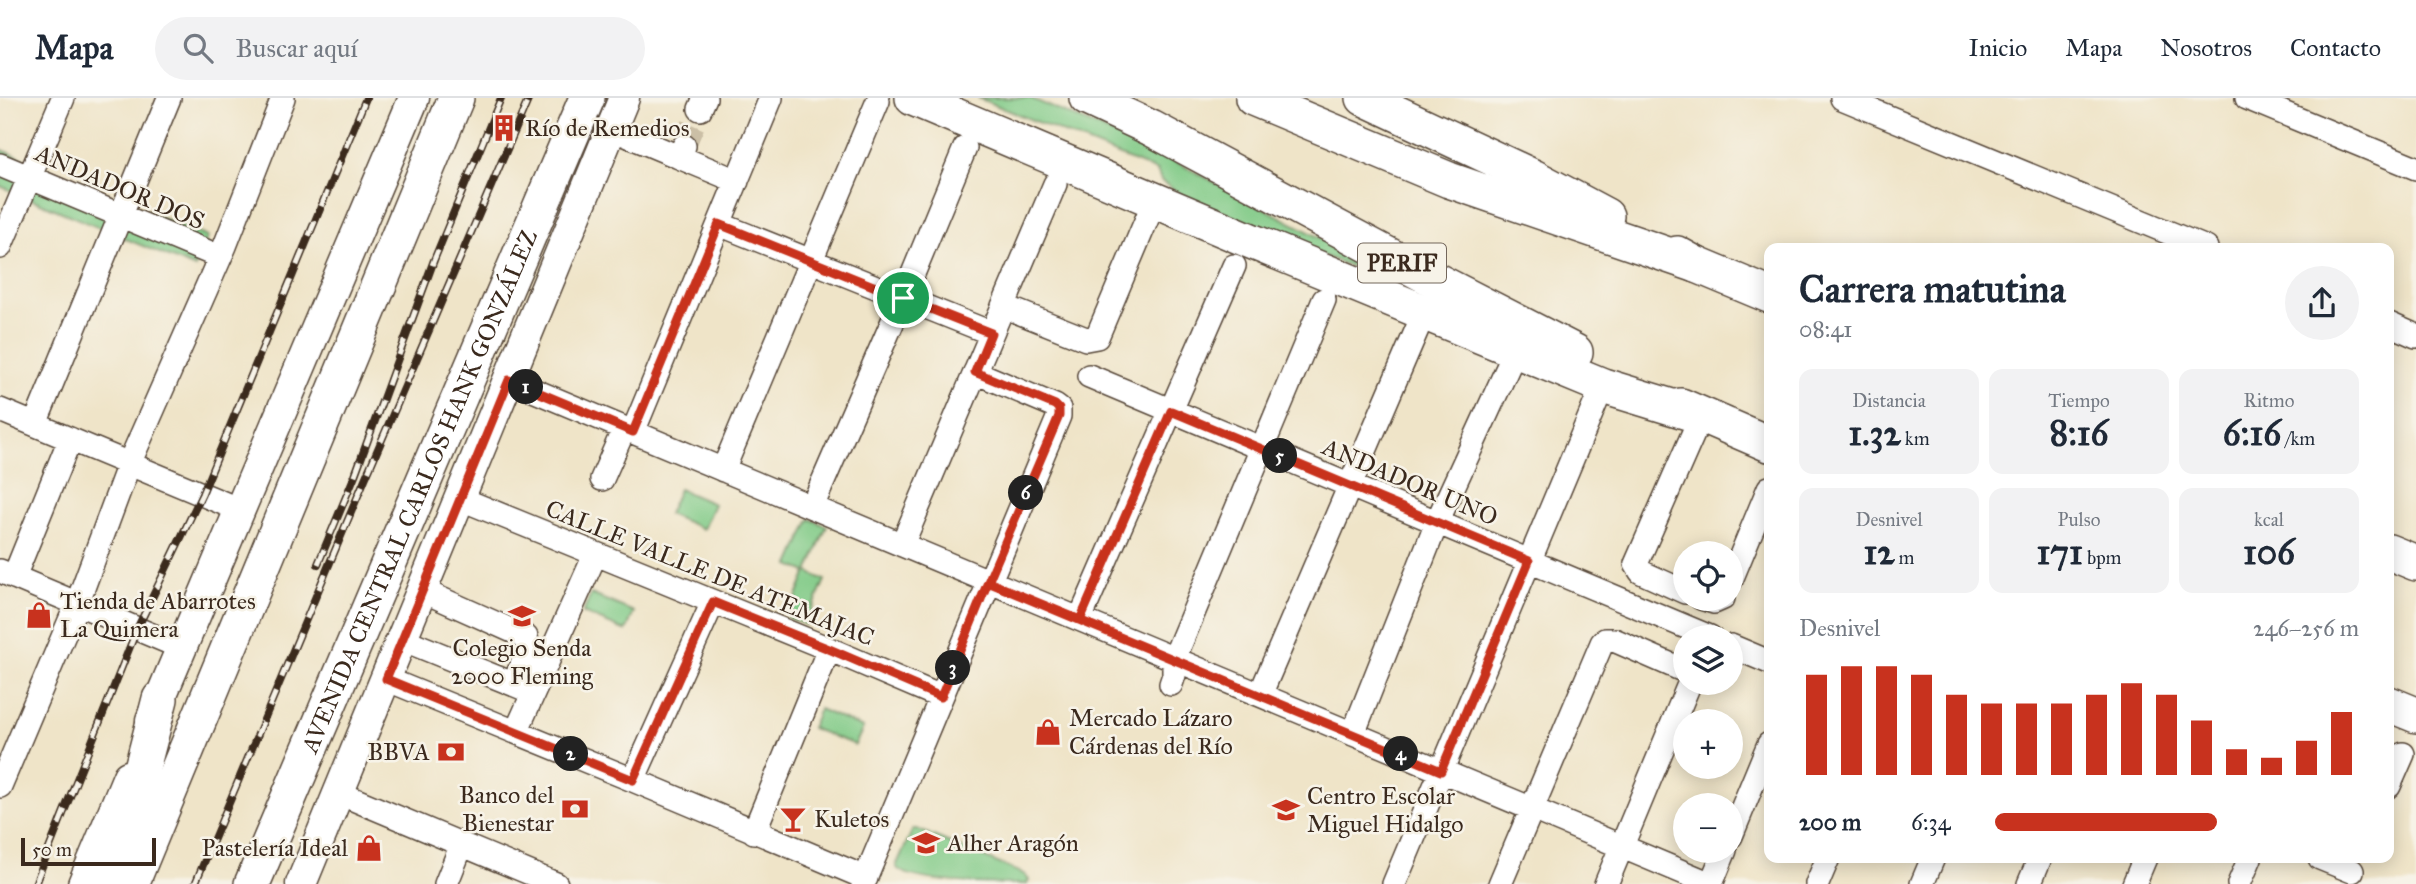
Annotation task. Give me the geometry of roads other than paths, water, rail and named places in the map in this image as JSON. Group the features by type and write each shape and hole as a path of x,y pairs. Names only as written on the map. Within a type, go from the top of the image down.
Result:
{"highway":[{"path":"131,884 456,98"},
{"name":"AVENIDA CENTRAL CARLOS HANK GONZÁLEZ","path":"252,884 587,98"},
{"path":"913,98 1139,205 1603,386 1701,416"},
{"path":"1253,98 1449,180 1697,265 1764,293"},
{"path":"1364,98 1533,177 1697,265"},
{"name":"PERIF","path":"1096,102 1151,128 1429,277 1701,416 1764,442"},
{"path":"2394,554 2416,563"},
{"path":"107,884 126,830 160,699"},
{"path":"2394,706 2416,715"}],"main road":[{"path":"83,884 180,647 414,98"},
{"name":"AVENIDA CENTRAL CARLOS HANK GONZÁLEZ","path":"301,884 624,98"}],"street":[{"path":"0,247 63,98"},
{"path":"35,424 169,98"},
{"path":"0,786 77,604 129,464 220,257 283,98"},
{"path":"602,480 629,430 771,98"},
{"path":"1842,98 2194,243"},
{"path":"2247,98 2416,168"},
{"path":"723,470 878,101"},
{"path":"612,129 681,151 737,181"},
{"path":"812,507 965,148"},
{"name":"ANDADOR DOS","path":"0,165 220,257"},
{"path":"902,545 1055,184"},
{"path":"1003,306 1086,339 1094,338 1098,335 1139,205"},
{"path":"719,224 991,333"},
{"path":"1080,620 1234,266"},
{"path":"1171,684 1174,659 1324,300"},
{"path":"2394,326 2416,335"},
{"path":"1260,695 1418,327"},
{"path":"1353,734 1437,522 1509,365"},
{"path":"386,679 633,780 865,881 1060,412 1055,405 975,372"},
{"name":"ANDADOR UNO","path":"1089,376 1681,625"},
{"path":"509,380 1174,659 1202,678 1260,695 1711,884 1720,863"},
{"path":"1394,884 1596,402"},
{"path":"0,410 240,510"},
{"path":"1673,586 1641,572 1636,564 1701,416"},
{"path":"70,439 7,574 180,647"},
{"name":"CALLE VALLE DE ATEMAJAC","path":"459,498 941,697"},
{"path":"1743,551 1764,500"},
{"path":"524,688 595,555"},
{"path":"421,590 526,636 528,649 524,688 516,732"},
{"path":"633,780 713,602"},
{"path":"402,639 524,688"},
{"path":"1500,884 1605,640 1614,640 1673,666"},
{"path":"754,832 829,649"},
{"path":"1743,651 1764,660"},
{"path":"1606,884 1685,695"},
{"path":"2394,775 2403,754"},
{"path":"1743,807 1764,756"},
{"path":"339,793 553,883"},
{"path":"446,884 462,844"},
{"path":"1817,884 1826,863"},
{"path":"1922,884 1931,863"},
{"path":"2029,884 2038,863"},
{"path":"2134,884 2143,863"},
{"path":"2332,863 2352,871"}],"tunnel":[{"path":"684,146 700,109"}],"railway":[{"path":"35,884 137,629 202,494 366,98"},
{"path":"318,564 355,475 434,260 501,98"},
{"path":"195,884 529,98"}],"place":[{"name":"Río de Remedios","path":"504,128"},
{"name":"Tienda de Abarrotes La Quimera","path":"39,615"},
{"name":"Colegio Senda 2000 Fleming","path":"522,616"},
{"name":"Mercado Lázaro Cárdenas del Río","path":"1048,732"},
{"name":"BBVA","path":"451,752"},
{"name":"Banco del Bienestar","path":"575,809"},
{"name":"Centro Escolar Miguel Hidalgo","path":"1286,810"},
{"name":"Kuletos","path":"793,819"},
{"name":"Alher Aragón","path":"926,843"},
{"name":"Pastelería Ideal","path":"369,848"}]}
